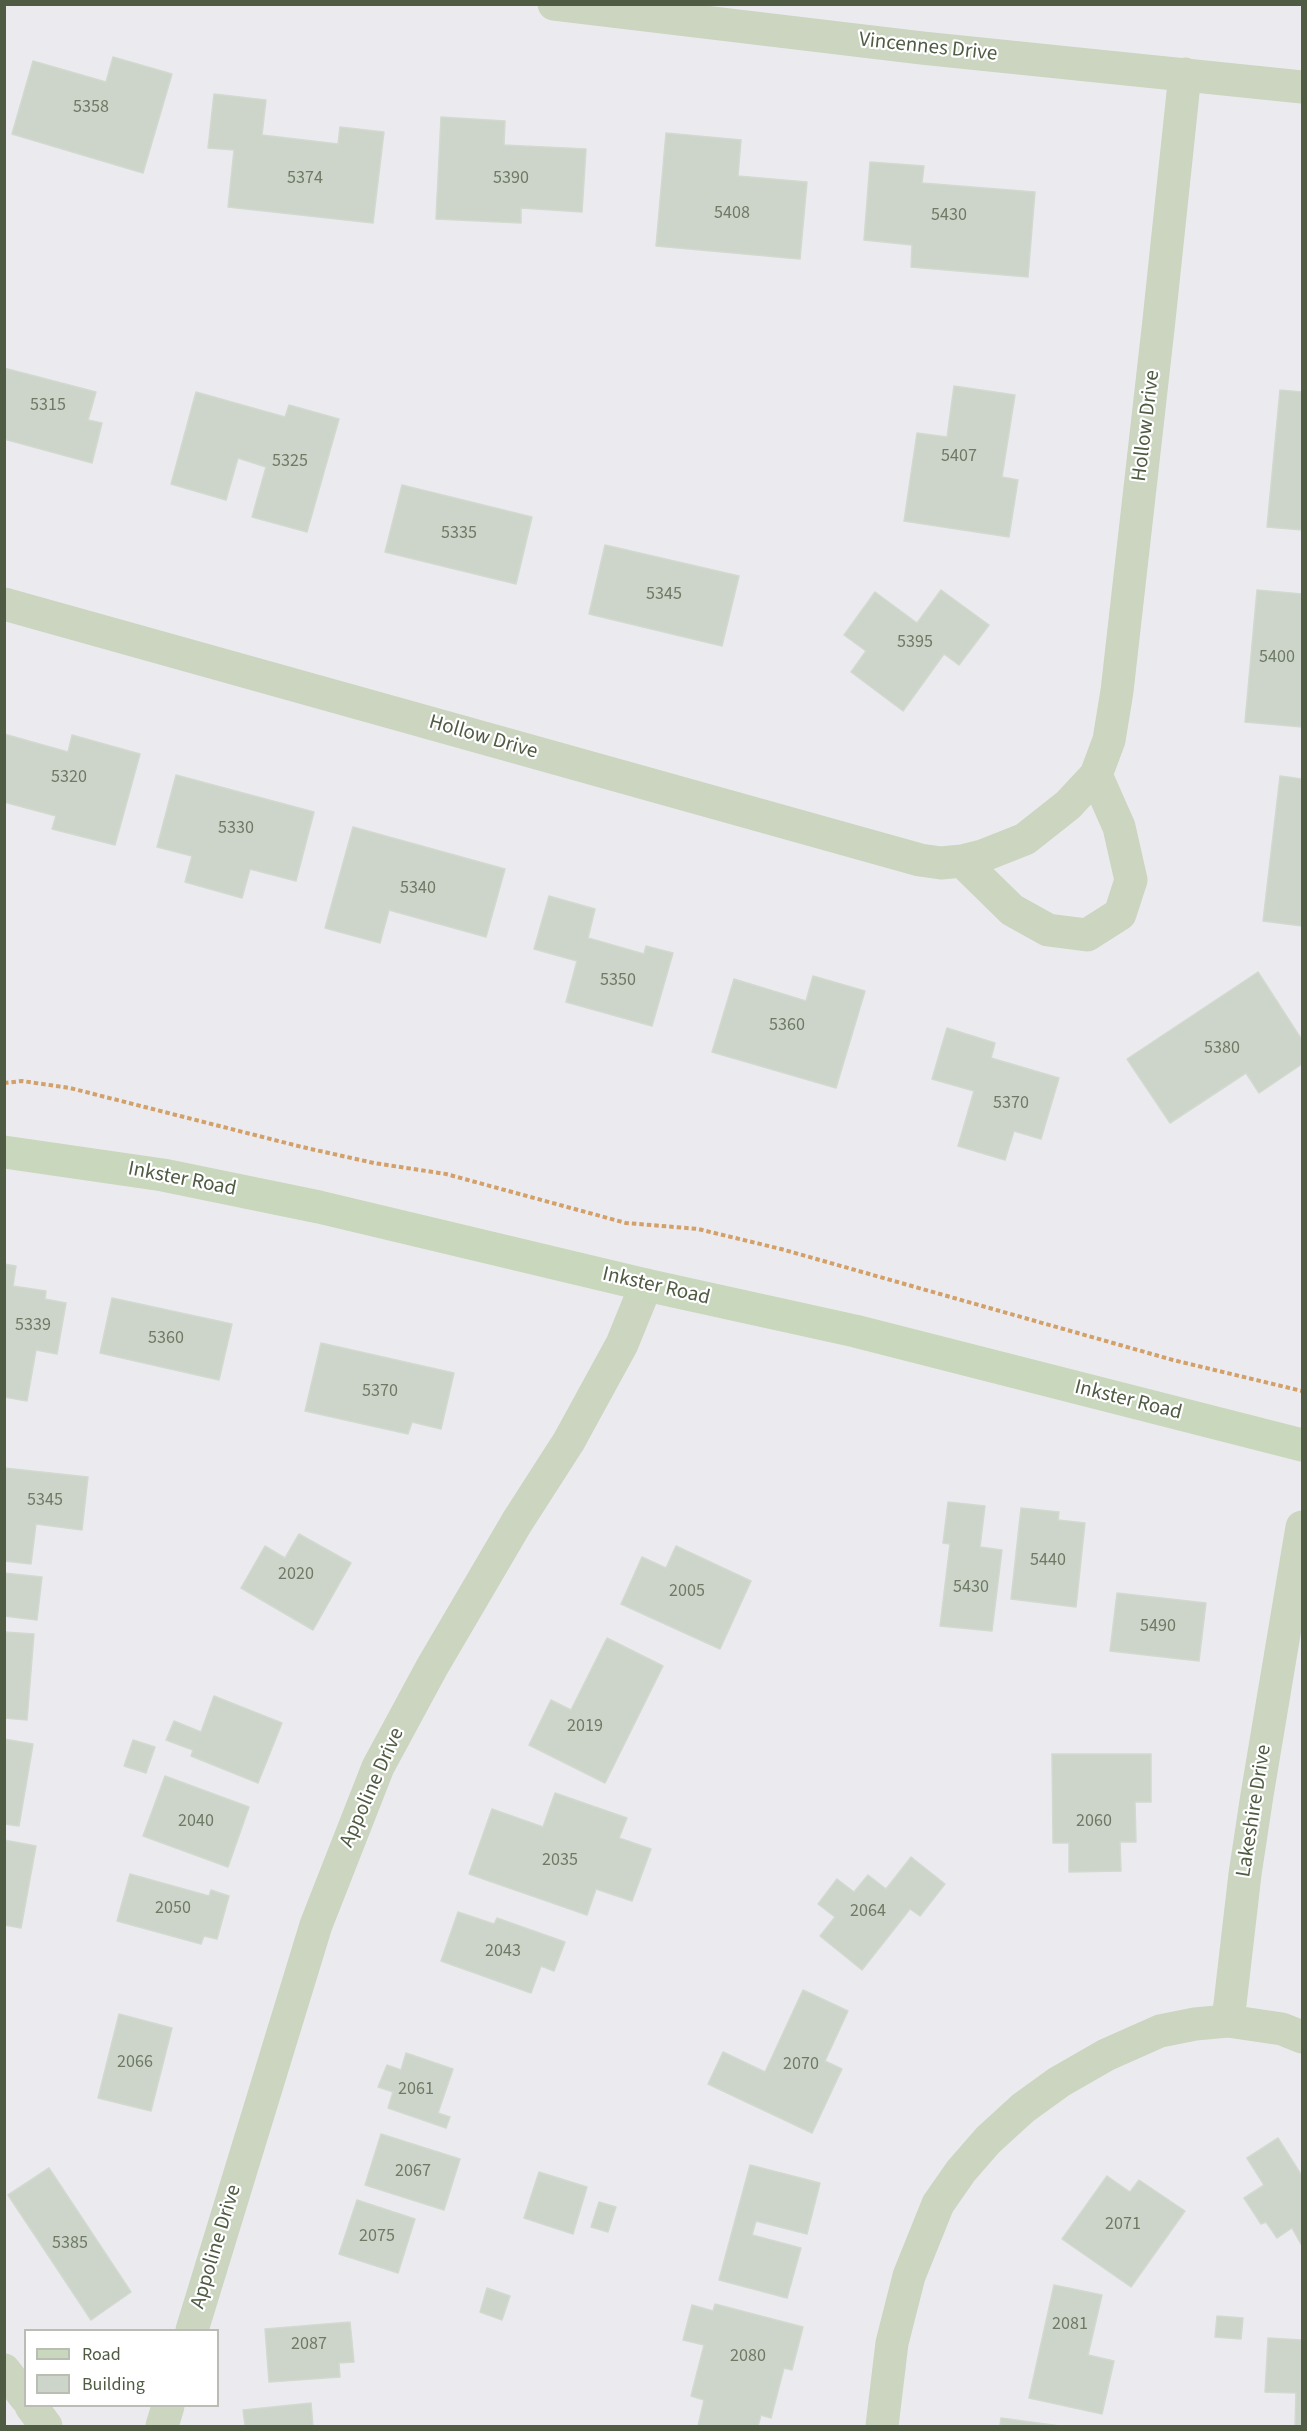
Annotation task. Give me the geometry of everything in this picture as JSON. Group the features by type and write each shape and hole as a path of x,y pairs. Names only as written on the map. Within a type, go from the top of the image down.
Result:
{"street":[{"name":"Vincennes Drive","path":"554,4 922,48 1302,87"},
{"name":"Hollow Drive","path":"4,604 920,860 941,863 962,861 982,856 1025,839 1068,805 1096,775 1109,740 1117,691 1185,74"},
{"path":"962,861 1012,910 1048,930 1088,935 1112,920 1120,914 1131,880 1119,827 1096,775"},
{"name":"Inkster Road","path":"4,1152 163,1175 319,1207 646,1286 855,1331 1302,1445"},
{"name":"Appoline Drive","path":"193,2329 316,1925 378,1767 432,1667 574,1431 622,1344 646,1286"},
{"name":"Lakeshire Drive","path":"1228,2021 1250,1840 1302,1527"},
{"path":"882,2427 892,2343 909,2276 938,2204 988,2140 1023,2108 1059,2082 1106,2055 1160,2031 1195,2024 1228,2021 1282,2029 1302,2037"},
{"path":"4,2370 24,2395"},
{"path":"32,2407 46,2427"},
{"path":"162,2427 168,2407"}],"path":[{"path":"4,1083 22,1081 70,1088 302,1147 374,1163 446,1174 626,1223 699,1229 801,1255 1173,1360 1302,1390"}],"building":[{"path":"113,57 172,74 143,173 12,134 33,61 106,82"},
{"path":"214,94 266,100 262,135 338,144 340,127 384,132 373,223 228,207 234,150 208,148"},
{"path":"441,117 505,121 504,145 586,149 582,212 521,208 521,223 436,219"},
{"path":"666,133 741,140 738,176 807,182 800,259 656,246"},
{"path":"870,162 924,166 922,183 1035,192 1028,277 911,267 912,245 864,240"},
{"path":"4,368 96,392 88,420 102,423 92,463 4,439"},
{"path":"954,386 1015,395 1002,477 1018,480 1009,537 904,521 917,433 947,437"},
{"path":"1280,390 1302,392 1302,530 1267,527"},
{"path":"196,392 285,417 289,405 339,419 307,532 252,517 266,467 238,458 226,500 171,484"},
{"path":"402,485 532,517 516,584 385,552"},
{"path":"605,545 739,576 722,646 589,614"},
{"path":"941,590 989,625 959,665 944,654 903,711 851,672 866,651 844,635 875,592 917,623"},
{"path":"1257,590 1302,594 1302,727 1245,722"},
{"path":"4,734 68,752 72,735 140,754 115,845 52,829 56,816 4,802"},
{"path":"176,775 314,812 296,881 250,869 242,898 185,882 192,856 157,847"},
{"path":"1280,776 1302,779 1302,926 1263,921"},
{"path":"353,827 505,869 486,937 389,910 380,943 325,928"},
{"path":"549,896 595,909 588,938 644,954 646,946 673,953 652,1026 566,1002 577,961 534,949"},
{"path":"1258,972 1302,1040 1302,1064 1259,1093 1246,1073 1170,1123 1127,1059"},
{"path":"813,976 865,991 836,1088 712,1052 734,979 806,1001"},
{"path":"947,1028 995,1043 991,1058 1059,1078 1041,1139 1014,1131 1005,1160 958,1146 974,1091 932,1079"},
{"path":"4,1264 16,1266 13,1286 46,1291 45,1299 66,1303 57,1354 36,1350 27,1401 4,1397"},
{"path":"112,1298 232,1324 219,1380 100,1353"},
{"path":"321,1343 454,1373 441,1429 412,1422 408,1434 305,1411"},
{"path":"4,1468 88,1477 82,1530 36,1524 31,1564 4,1561"},
{"path":"948,1502 985,1506 980,1547 1002,1550 992,1631 940,1626 950,1544 943,1543"},
{"path":"1021,1508 1059,1512 1058,1520 1085,1523 1076,1607 1011,1599"},
{"path":"299,1534 351,1563 313,1630 241,1588 265,1546 285,1558"},
{"path":"676,1546 751,1581 720,1649 621,1604 642,1557 666,1568"},
{"path":"4,1573 42,1577 37,1620 4,1616"},
{"path":"1117,1593 1206,1603 1199,1661 1110,1651"},
{"path":"4,1632 34,1634 27,1720 4,1718"},
{"path":"607,1638 663,1666 605,1783 529,1745 551,1700 571,1710"},
{"path":"214,1696 282,1723 258,1783 191,1756 193,1750 166,1740 174,1721 201,1732"},
{"path":"4,1739 33,1744 19,1826 4,1824"},
{"path":"133,1740 155,1747 146,1773 124,1766"},
{"path":"1052,1754 1151,1754 1151,1802 1135,1802 1136,1842 1120,1842 1121,1871 1069,1872 1069,1843 1053,1843"},
{"path":"165,1776 249,1807 228,1867 143,1836"},
{"path":"555,1793 627,1818 619,1838 651,1849 632,1901 596,1889 587,1915 469,1874 492,1809 543,1827"},
{"path":"4,1840 36,1846 21,1928 4,1925"},
{"path":"911,1857 945,1884 920,1916 910,1909 862,1970 820,1936 835,1917 818,1904 837,1879 854,1892 868,1875 886,1889"},
{"path":"130,1874 209,1896 211,1890 229,1896 217,1939 204,1936 201,1944 117,1921"},
{"path":"458,1912 494,1924 497,1918 565,1942 554,1971 541,1966 531,1993 441,1961"},
{"path":"803,1990 848,2011 825,2061 842,2069 812,2133 708,2084 723,2052 765,2072"},
{"path":"119,2014 172,2028 151,2111 98,2098"},
{"path":"406,2053 453,2069 438,2113 450,2117 446,2128 388,2108 393,2092 378,2087 387,2065 401,2070"},
{"path":"381,2134 460,2159 444,2210 365,2185"},
{"path":"1278,2138 1302,2176 1302,2246 1292,2228 1277,2238 1266,2222 1261,2224 1244,2198 1264,2185 1247,2158"},
{"path":"750,2165 820,2183 807,2234 756,2221 752,2235 801,2248 787,2298 719,2280"},
{"path":"49,2168 131,2292 91,2320 8,2195"},
{"path":"539,2172 587,2187 573,2234 524,2218"},
{"path":"1107,2176 1130,2192 1139,2180 1185,2211 1131,2287 1062,2239"},
{"path":"357,2200 415,2219 398,2273 339,2254"},
{"path":"599,2202 616,2207 608,2232 591,2227"},
{"path":"1054,2285 1102,2295 1088,2355 1114,2361 1102,2414 1029,2398"},
{"path":"487,2288 510,2296 502,2320 480,2312"},
{"path":"715,2304 803,2327 792,2370 784,2368 771,2418 761,2415 758,2426 698,2426 704,2400 691,2396 704,2345 683,2340 692,2305 713,2311"},
{"path":"1217,2316 1243,2318 1241,2339 1215,2337"},
{"path":"350,2322 354,2362 339,2363 340,2377 269,2382 265,2329"},
{"path":"1268,2338 1302,2340 1302,2426 1295,2426 1296,2393 1265,2392"},
{"path":"311,2403 313,2426 245,2426 243,2410"},
{"path":"1001,2418 1060,2426 1000,2426"}]}
